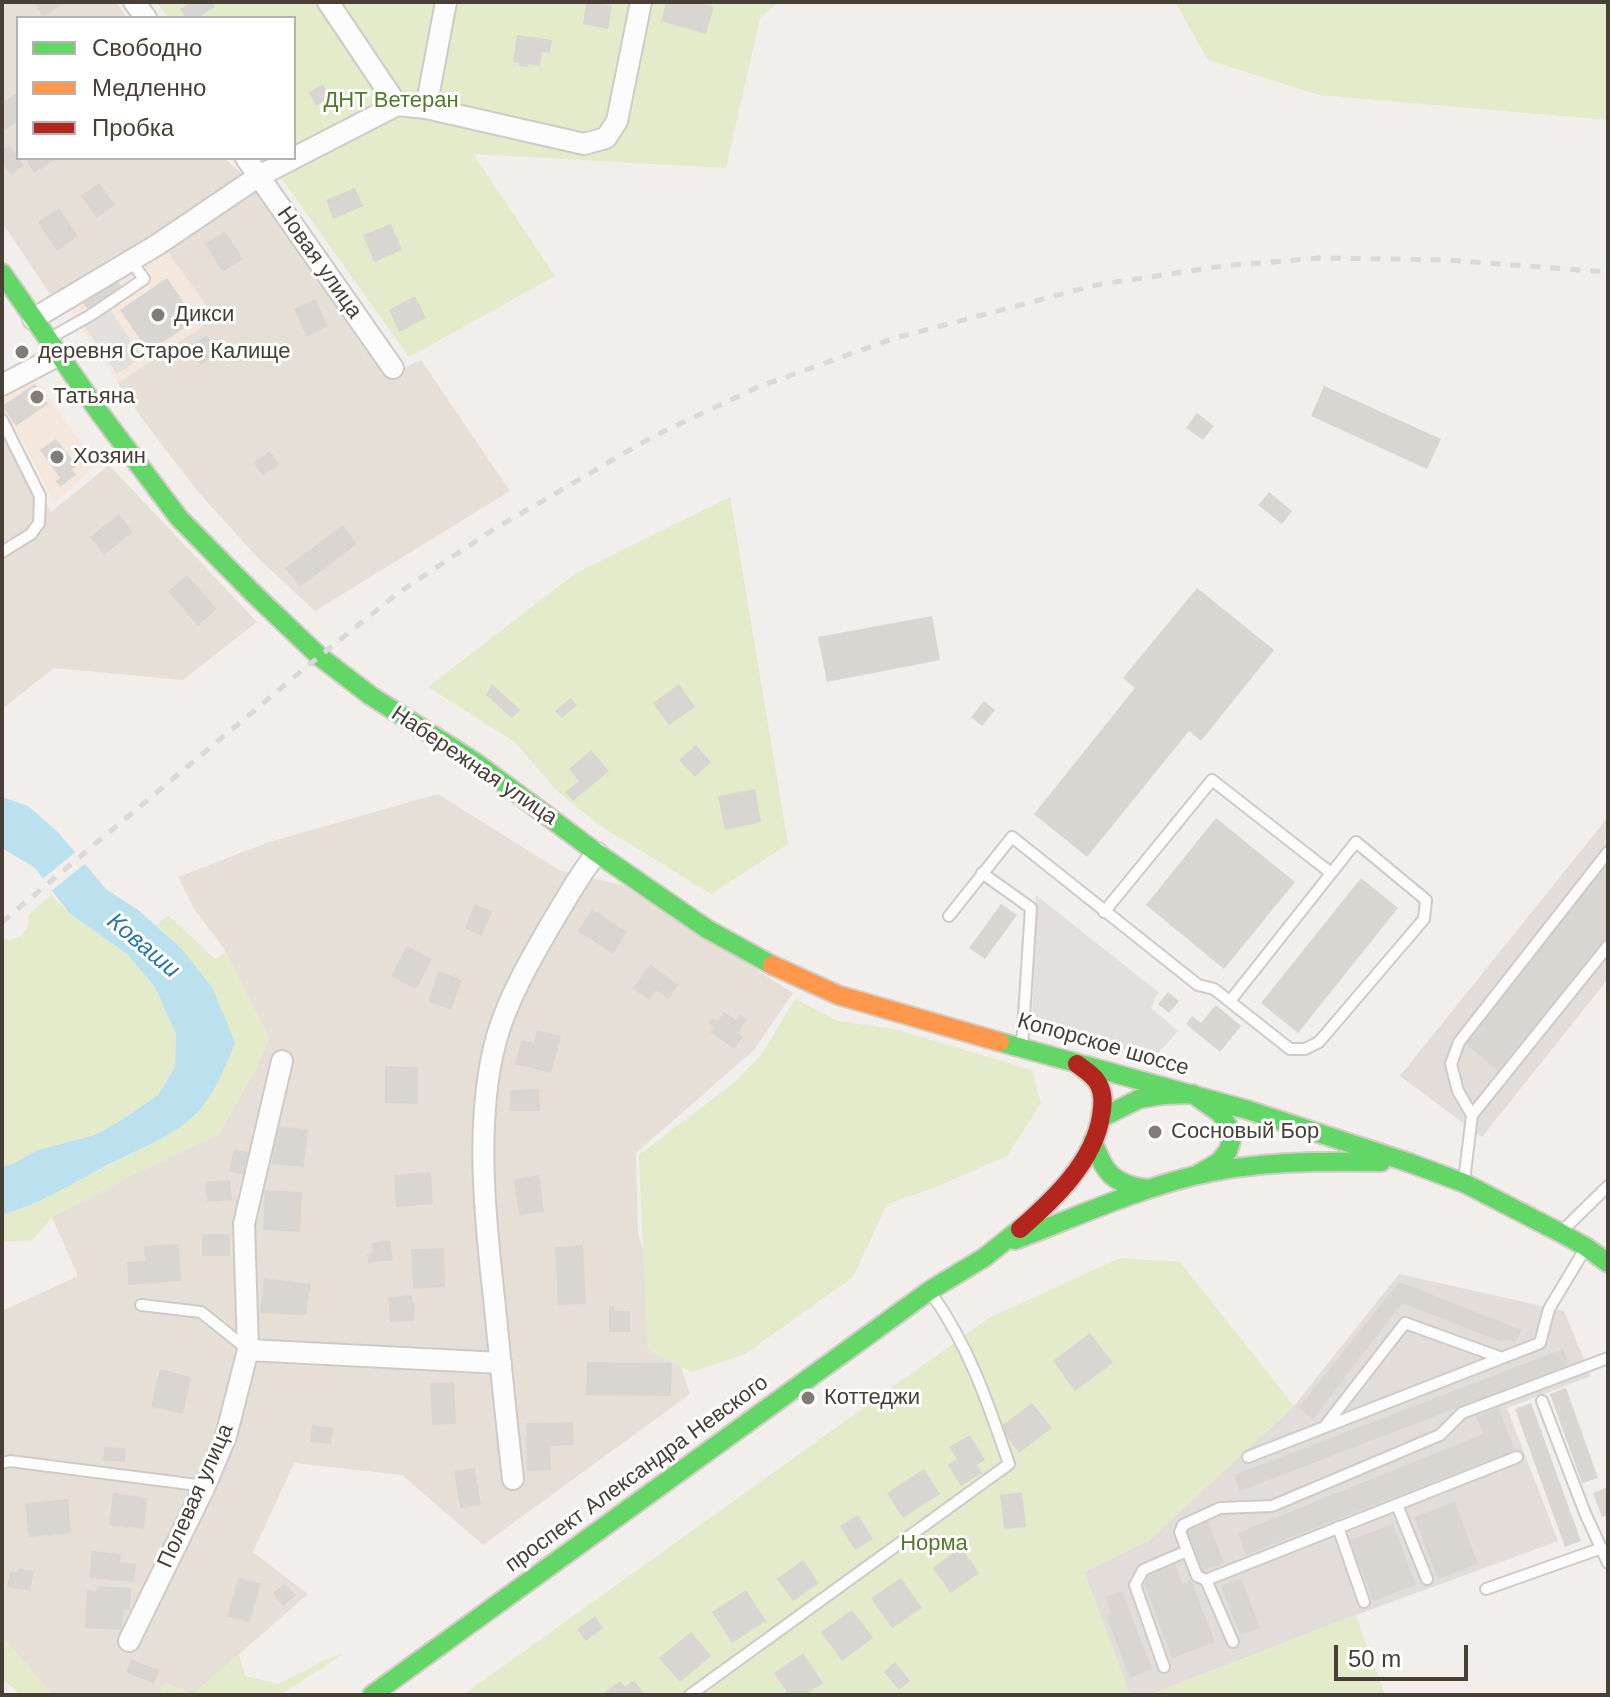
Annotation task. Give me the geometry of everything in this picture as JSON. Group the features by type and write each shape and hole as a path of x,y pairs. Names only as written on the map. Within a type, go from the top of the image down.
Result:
{"main road":[{"name":"Набережная улица","path":"2,273 179,518 253,593 319,656 371,696 475,762 597,853"},
{"name":"Копорское шоссе","path":"597,853 707,929 787,973 838,995 1248,1110 1410,1163 1464,1183 1561,1233 1608,1263"},
{"path":"1000,1245 1050,1201 1075,1172 1093,1141 1103,1117 1103,1097 1097,1080 1076,1064"},
{"path":"1103,1117 1139,1099 1193,1094 1221,1114 1229,1128 1231,1141 1219,1162 1193,1176"},
{"path":"1093,1141 1101,1164 1114,1179 1128,1187 1147,1189"},
{"path":"1000,1245 1147,1189 1193,1176 1282,1162 1410,1163"},
{"name":"проспект Александра Невского","path":"372,1695 929,1291 1000,1245"}],"street":[{"path":"328,2 397,105"},
{"path":"426,108 446,2"},
{"path":"296,157 397,105 426,108 584,144 606,138 617,121 641,2"},
{"name":"Новая улица","path":"247,160 393,368"},
{"path":"33,319 131,261 259,176 290,160"},
{"path":"2,385 53,347"},
{"path":"513,1479 485,1215 487,1090 495,1044 508,1008 535,951 584,868 597,853"},
{"name":"Полевая улица","path":"129,1641 205,1486 226,1436 248,1350 244,1224 282,1061"},
{"path":"248,1350 501,1363"}],"lane":[{"path":"53,347 91,315 144,279 131,261"},
{"path":"2,420 40,496 39,523 31,534 2,552"},
{"path":"1104,912 1212,780 1331,873"},
{"path":"949,916 1012,837 1198,985 1214,989 1290,1049 1305,1049 1319,1042 1424,919 1426,900 1356,842 1230,1001"},
{"path":"1472,1115 1458,1091 1451,1064 1459,1042 1608,852"},
{"path":"982,873 1031,908 1022,1047"},
{"path":"1464,1183 1472,1115 1608,946"},
{"path":"1561,1233 1608,1186"},
{"path":"1248,1457 1540,1343 1549,1309 1586,1247"},
{"path":"690,1695 1009,1464 982,1385 960,1338 929,1291"},
{"path":"141,1305 201,1312 248,1350"},
{"path":"1325,1427 1405,1323 1502,1358"},
{"path":"1233,1642 1206,1580 1197,1576 1180,1532 1183,1525 1220,1508 1272,1506 1440,1435 1462,1413 1608,1358"},
{"path":"1542,1401 1585,1513 1608,1563"},
{"path":"1206,1580 1517,1457"},
{"path":"2,1463 10,1461 205,1486"},
{"path":"1397,1505 1427,1579"},
{"path":"1338,1527 1364,1602"},
{"path":"1486,1589 1602,1548"},
{"path":"1164,1667 1135,1585 1143,1570 1187,1551"}],"shaded area":[{"path":"2,2 116,2 126,16 16,16 16,160 226,160 261,190 389,375 421,360 510,491 315,611 260,560 199,493 118,383 215,317 54,300 2,222"},
{"path":"165,248 215,317 118,383 69,309"},
{"path":"108,307 142,357 117,374 83,324"},
{"path":"33,375 98,463 54,503 22,440 2,410 2,396"},
{"path":"2,416 51,512 109,465 257,622 183,680 54,668 2,709"},
{"path":"438,794 559,870 625,886 793,993 754,1050 636,1153 638,1234 690,1394 483,1545 402,1475 294,1463 253,1552 308,1594 192,1695 167,1683 157,1695 53,1695 2,1637 2,1311 78,1276 52,1217 219,1134 254,1072 269,1038 223,947 194,909 178,877 269,842"},
{"path":"1608,817 1608,979 1482,1137 1400,1076"},
{"path":"1036,895 1158,992 1151,1008 1178,1031 1153,1059 1032,1020"},
{"path":"1399,1274 1564,1311 1591,1376 1507,1408 1558,1541 1149,1695 1130,1695 1084,1572 1148,1541 1294,1406"}],"green space":[{"name":"ДНТ Ветеран","path":"157,2 778,2 760,18 726,168 473,154 555,276 409,357 268,160 296,160 296,16 167,16"},
{"path":"1175,2 1608,2 1608,120 1319,95 1208,60"},
{"path":"730,497 788,844 711,894 599,825 557,791 516,743 428,687 576,573"},
{"path":"51,895 69,913 127,954 155,987 176,1034 175,1067 158,1095 123,1119 95,1135 38,1150 2,1167 2,936 10,941 23,934 27,929 28,915"},
{"path":"168,915 215,959 226,952 269,1038 254,1072 219,1134 52,1217 32,1240 2,1242 2,1215 22,1209 145,1147 189,1120 215,1088 181,948 156,926"},
{"path":"795,999 838,1021 894,1029 1032,1070 1041,1103 1007,1156 931,1189 887,1204 853,1277 745,1354 692,1372 647,1350 639,1155 736,1081 761,1055"},
{"name":"Норма","path":"1120,1258 1180,1262 1294,1406 1148,1541 1084,1572 1130,1695 463,1695 989,1318"},
{"path":"1356,1615 1385,1695 1149,1695"},
{"path":"2,1637 53,1695 20,1695 2,1681"},
{"path":"345,1653 280,1695 192,1695 239,1654 245,1676 279,1684"},
{"path":"167,1683 192,1695 157,1695"}],"water":[{"name":"Коваши","path":"2,797 28,806 58,832 106,889 138,910 181,948 213,989 235,1043 211,1095 188,1121 157,1141 53,1194 2,1215 2,1167 38,1150 95,1135 158,1095 175,1067 176,1034 155,987 127,954 69,913 35,868 2,848"}],"pier":[{"path":"78,850 88,861 49,893 40,881"}],"building":[{"path":"34,2 66,2 45,16"},
{"path":"191,2 212,2 215,7 200,16 185,16 180,9"},
{"path":"586,2 612,6 608,29 583,24"},
{"path":"666,2 697,2 714,7 706,34 661,21"},
{"path":"517,35 552,40 550,53 542,52 540,66 519,66 519,63 513,62"},
{"path":"323,84 330,99 316,106 309,92"},
{"path":"16,93 16,122 5,130 2,125 2,103"},
{"path":"9,146 16,160 24,165 11,175 2,163 2,151"},
{"path":"26,160 55,160 34,173"},
{"path":"99,183 115,205 97,218 81,196"},
{"path":"355,188 363,206 333,219 326,200"},
{"path":"59,208 78,236 57,251 38,222"},
{"path":"391,224 402,250 374,262 363,235"},
{"path":"225,231 243,259 223,272 205,244"},
{"name":"Дикси","path":"167,278 196,320 149,352 120,310"},
{"path":"117,279 122,288 88,310 82,301"},
{"path":"415,296 426,318 399,332 389,310"},
{"path":"315,299 328,326 307,337 294,309"},
{"path":"207,335 218,354 200,365 189,346"},
{"path":"35,384 48,397 44,399 48,404 16,426 2,406"},
{"path":"1324,386 1441,439 1427,469 1311,416"},
{"path":"1197,413 1214,426 1203,440 1186,428"},
{"name":"Хозяин","path":"56,439 77,466 72,470 76,475 60,487 56,481 60,478 40,450"},
{"path":"270,451 279,464 263,476 253,463"},
{"path":"1269,492 1292,511 1282,524 1258,505"},
{"path":"119,514 133,532 104,555 90,537"},
{"path":"343,525 357,544 300,587 285,568"},
{"path":"187,575 217,609 198,626 168,591"},
{"path":"1197,588 1274,650 1201,741 1189,731 1087,857 1034,814 1135,688 1123,678"},
{"path":"932,616 940,660 827,682 818,637"},
{"path":"492,684 520,710 512,718 486,695"},
{"path":"679,684 695,707 669,725 653,703"},
{"path":"571,698 577,705 562,718 555,711"},
{"path":"984,701 995,710 982,726 971,717"},
{"path":"696,745 711,762 695,777 679,760"},
{"path":"591,750 609,771 573,801 565,792 579,781 569,769"},
{"path":"755,789 761,822 725,830 718,796"},
{"path":"1216,818 1295,882 1224,969 1146,905"},
{"path":"1608,862 1608,935 1498,1071 1465,1043"},
{"path":"1361,878 1398,908 1298,1033 1261,1003"},
{"path":"475,904 492,911 482,936 465,928"},
{"path":"1001,904 1017,915 985,959 969,948"},
{"path":"592,909 627,932 613,954 578,931"},
{"path":"407,946 432,959 416,989 391,976"},
{"path":"650,964 678,985 668,999 656,990 649,1000 633,988"},
{"path":"439,971 462,980 451,1010 428,1002"},
{"path":"1168,992 1179,1001 1169,1013 1158,1004"},
{"path":"1216,1005 1241,1026 1220,1052 1186,1024 1192,1016 1201,1023"},
{"path":"724,1012 736,1020 740,1014 747,1020 738,1033 743,1037 734,1049 710,1032 714,1027 709,1023 712,1018 718,1021"},
{"path":"537,1030 561,1036 551,1073 515,1064 521,1040 534,1043"},
{"path":"385,1066 418,1067 418,1104 385,1103"},
{"path":"539,1089 540,1111 510,1111 510,1090"},
{"path":"276,1126 308,1129 304,1167 272,1164"},
{"path":"234,1149 251,1153 246,1176 229,1171"},
{"path":"431,1172 433,1204 396,1207 394,1175"},
{"path":"539,1175 544,1212 519,1215 514,1179"},
{"path":"230,1180 232,1200 207,1202 205,1182"},
{"path":"265,1190 302,1192 300,1232 263,1230"},
{"path":"202,1234 230,1234 230,1256 202,1256"},
{"path":"390,1240 393,1260 368,1263 367,1254 373,1253 372,1243"},
{"path":"179,1244 181,1281 128,1285 127,1262 145,1261 144,1246"},
{"path":"583,1245 586,1304 558,1305 555,1247"},
{"path":"444,1248 445,1287 413,1289 411,1249"},
{"path":"264,1278 311,1284 306,1315 260,1313"},
{"path":"1399,1282 1522,1330 1515,1342 1506,1339 1502,1342 1402,1303 1313,1419 1299,1408"},
{"path":"412,1295 414,1321 390,1322 388,1297"},
{"path":"609,1306 614,1306 614,1311 630,1311 630,1332 609,1332"},
{"path":"1090,1333 1113,1363 1075,1391 1053,1361"},
{"path":"1563,1349 1569,1365 1240,1491 1234,1475"},
{"path":"587,1362 672,1363 671,1396 586,1395"},
{"path":"160,1369 191,1377 183,1414 151,1407"},
{"path":"454,1382 456,1424 432,1425 430,1383"},
{"path":"1566,1388 1598,1478 1582,1483 1550,1394"},
{"path":"1032,1403 1052,1428 1019,1453 1000,1427"},
{"path":"1531,1403 1581,1541 1565,1547 1515,1409"},
{"path":"1498,1407 1515,1450 1246,1555 1238,1533 1483,1434 1476,1416"},
{"path":"573,1422 574,1445 550,1446 551,1470 527,1471 526,1423"},
{"path":"312,1425 333,1428 331,1444 310,1442"},
{"path":"970,1435 985,1460 977,1465 982,1473 961,1486 948,1465 957,1459 949,1447"},
{"path":"104,1447 126,1448 125,1462 103,1461"},
{"path":"475,1468 481,1505 460,1508 454,1471"},
{"path":"924,1469 940,1494 903,1518 887,1493"},
{"path":"1608,1487 1608,1515 1602,1517 1593,1493"},
{"path":"1022,1492 1026,1527 1004,1529 1000,1495"},
{"path":"113,1493 147,1498 144,1529 109,1525"},
{"path":"68,1499 71,1533 29,1537 25,1503"},
{"path":"1455,1502 1478,1564 1438,1579 1414,1517"},
{"path":"858,1515 873,1539 855,1550 840,1526"},
{"path":"1208,1520 1224,1563 1202,1571 1185,1529"},
{"path":"1393,1524 1416,1585 1373,1601 1350,1540"},
{"path":"961,1547 979,1573 951,1593 933,1568"},
{"path":"92,1551 121,1554 120,1562 136,1564 134,1582 89,1578"},
{"path":"803,1560 819,1583 793,1601 777,1579"},
{"path":"1175,1564 1182,1584 1191,1580 1215,1642 1172,1658 1142,1577"},
{"path":"18,1569 34,1571 30,1591 7,1587 10,1571 17,1573"},
{"path":"239,1577 261,1584 249,1623 227,1616"},
{"path":"901,1578 922,1608 892,1628 871,1598"},
{"path":"1241,1578 1260,1628 1240,1635 1221,1586"},
{"path":"284,1584 296,1595 283,1606 273,1593"},
{"path":"98,1586 131,1588 130,1610 124,1610 122,1630 85,1628 87,1590 97,1591"},
{"path":"746,1590 766,1621 732,1643 712,1612"},
{"path":"1122,1591 1152,1669 1130,1678 1106,1615 1111,1614 1105,1597"},
{"path":"852,1610 873,1638 842,1661 821,1632"},
{"path":"595,1616 603,1628 586,1641 577,1629"},
{"path":"691,1632 711,1656 680,1682 659,1658"},
{"path":"803,1653 823,1683 805,1695 789,1695 774,1673"},
{"path":"131,1659 159,1670 154,1684 126,1672"},
{"path":"895,1662 910,1681 899,1690 884,1672"},
{"path":"634,1680 645,1695 601,1695 620,1681 625,1687"}],"railway":[{"path":"2,922 398,593 491,531 652,437 758,387 895,338 1096,285 1230,265 1322,258 1447,260 1608,272"}],"traffic: fast":[{"path":"2,273 99,412 179,518 319,656 371,696 475,762 597,853 707,929 772,965"},
{"path":"1000,1042 1248,1110 1410,1163 1464,1183 1561,1233 1608,1263"},
{"path":"1103,1117 1139,1099 1193,1094 1221,1114 1229,1128 1231,1141 1219,1162 1198,1174"},
{"path":"1093,1141 1111,1175 1126,1184 1147,1189"},
{"path":"1015,1240 1148,1189 1216,1171 1286,1163 1381,1162"},
{"path":"372,1695 929,1291 985,1257 1020,1229"}],"traffic: slow":[{"path":"772,965 838,995 1000,1042"}],"traffic: jam":[{"path":"1020,1229 1070,1179 1097,1133 1102,1093 1090,1073 1077,1064"}],"place":[{"name":"Дикси","path":"158,315"},
{"name":"деревня Старое Калище","path":"22,352"},
{"name":"Татьяна","path":"37,397"},
{"name":"Хозяин","path":"57,457"},
{"name":"Сосновый Бор","path":"1155,1132"},
{"name":"Коттеджи","path":"808,1398"}]}
